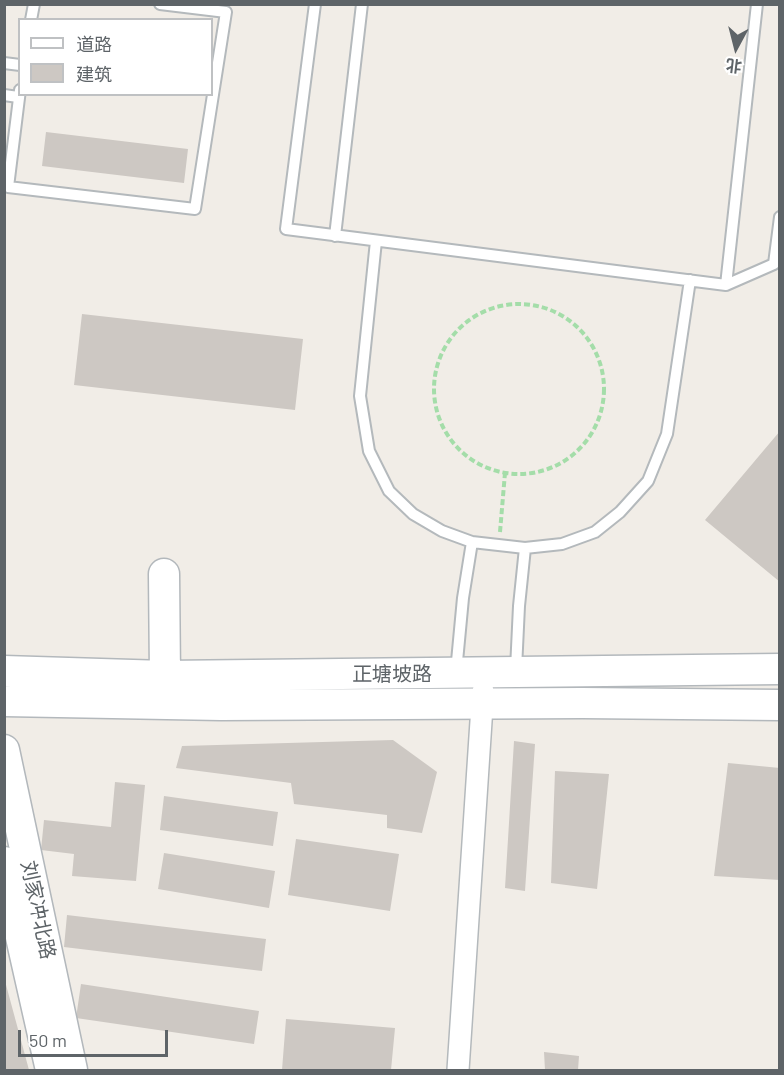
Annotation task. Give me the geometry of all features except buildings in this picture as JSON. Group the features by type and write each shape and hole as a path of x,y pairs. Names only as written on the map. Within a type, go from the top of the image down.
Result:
{"street":[{"path":"164,574 165,676"},
{"name":"正塘坡路","path":"4,671 165,676 780,669"},
{"path":"458,1071 483,704 470,674"},
{"name":"正塘坡路","path":"4,701 221,705 780,705"},
{"name":"刘家冲北路","path":"4,750 72,1071"},
{"name":"刘家冲北路","path":"4,862 51,1071"}],"lane":[{"path":"160,4 226,12 213,95"},
{"path":"315,4 286,229 726,285 774,264 780,218"},
{"path":"334,236 362,4"},
{"path":"726,285 757,4"},
{"path":"19,96 8,187 195,209 213,96"},
{"path":"376,241 360,396 369,452 389,491 414,514 442,531 472,542 525,548 562,544 596,532 620,512 648,481 667,434 690,280"},
{"path":"470,674 463,598 472,542"},
{"path":"515,673 525,548"}],"path":[{"path":"514,304 541,307 568,319 589,340 602,367 604,397 597,425 580,449 556,466 527,474 505,473 472,461 452,443 439,420 433,394 436,367 447,343 465,323 488,309 514,304"},
{"path":"499,545 505,473"}]}
